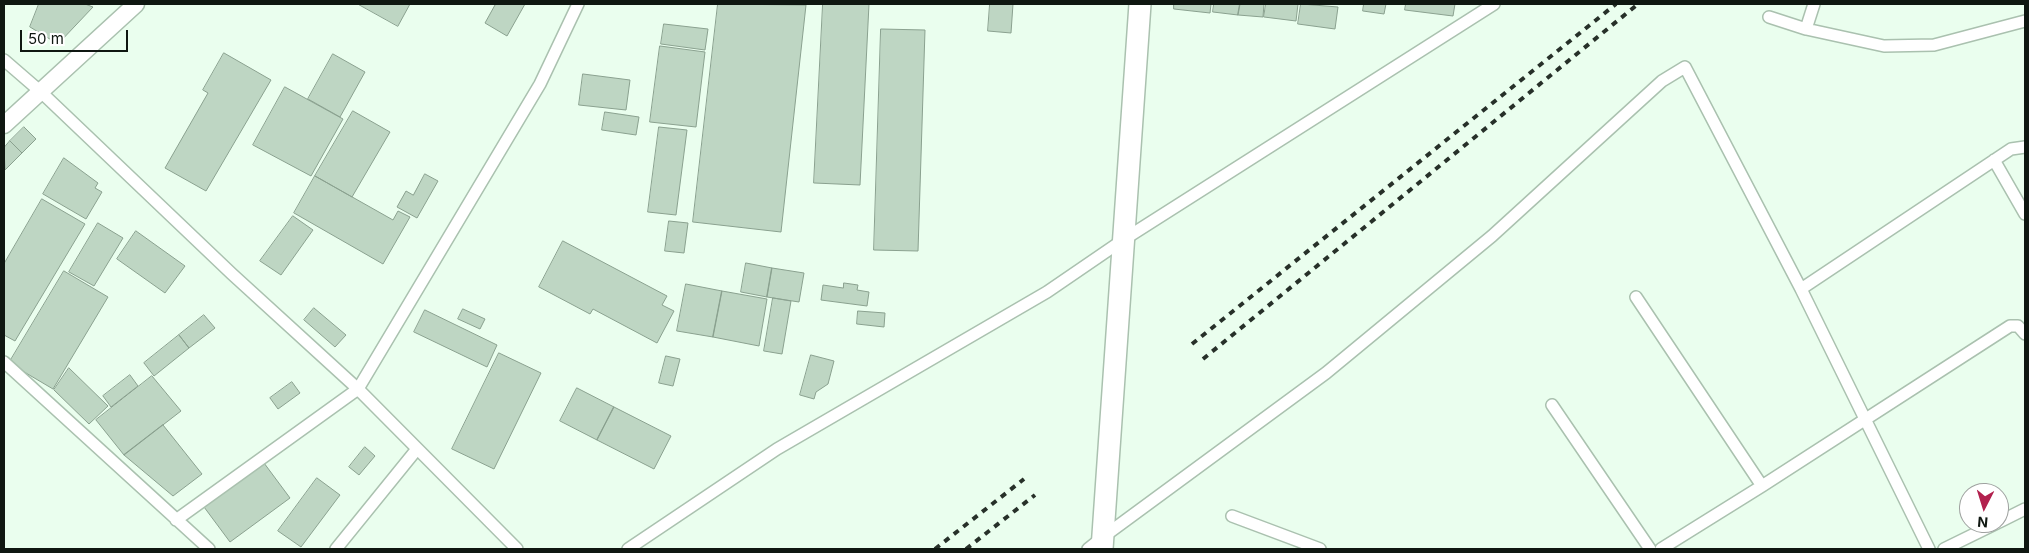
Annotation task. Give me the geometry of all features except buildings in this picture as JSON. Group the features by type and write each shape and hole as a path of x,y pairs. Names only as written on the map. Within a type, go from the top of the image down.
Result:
{"highway":[{"path":"1098,545 1140,4"}],"street":[{"path":"4,125 136,4"},
{"path":"176,520 358,389 540,84 578,4"},
{"path":"628,549 777,449 1047,292 1123,240 1494,4"},
{"path":"1806,29 1814,4"},
{"path":"1769,17 1806,29 1884,46 1934,45 2025,21"},
{"path":"4,60 41,92 232,274 358,389 517,549"},
{"path":"1098,545 1326,373 1492,236 1662,81 1685,67 1801,289 1929,549"},
{"path":"1801,289 2011,149 2025,137"},
{"path":"2011,149 2025,147"},
{"path":"1994,160 2025,214"},
{"path":"1636,297 1762,486"},
{"path":"1660,549 1762,486 2010,326 2018,326 2025,334"},
{"path":"4,362 210,549"},
{"path":"1552,405 1650,549"},
{"path":"336,549 417,449"},
{"path":"2009,517 2025,509"},
{"path":"1232,516 1320,549"},
{"path":"1944,549 1977,533"}],"railway":[{"path":"1192,344 1616,4"},
{"path":"1203,359 1638,4"},
{"path":"935,549 1024,479"},
{"path":"966,549 1035,495"}]}
